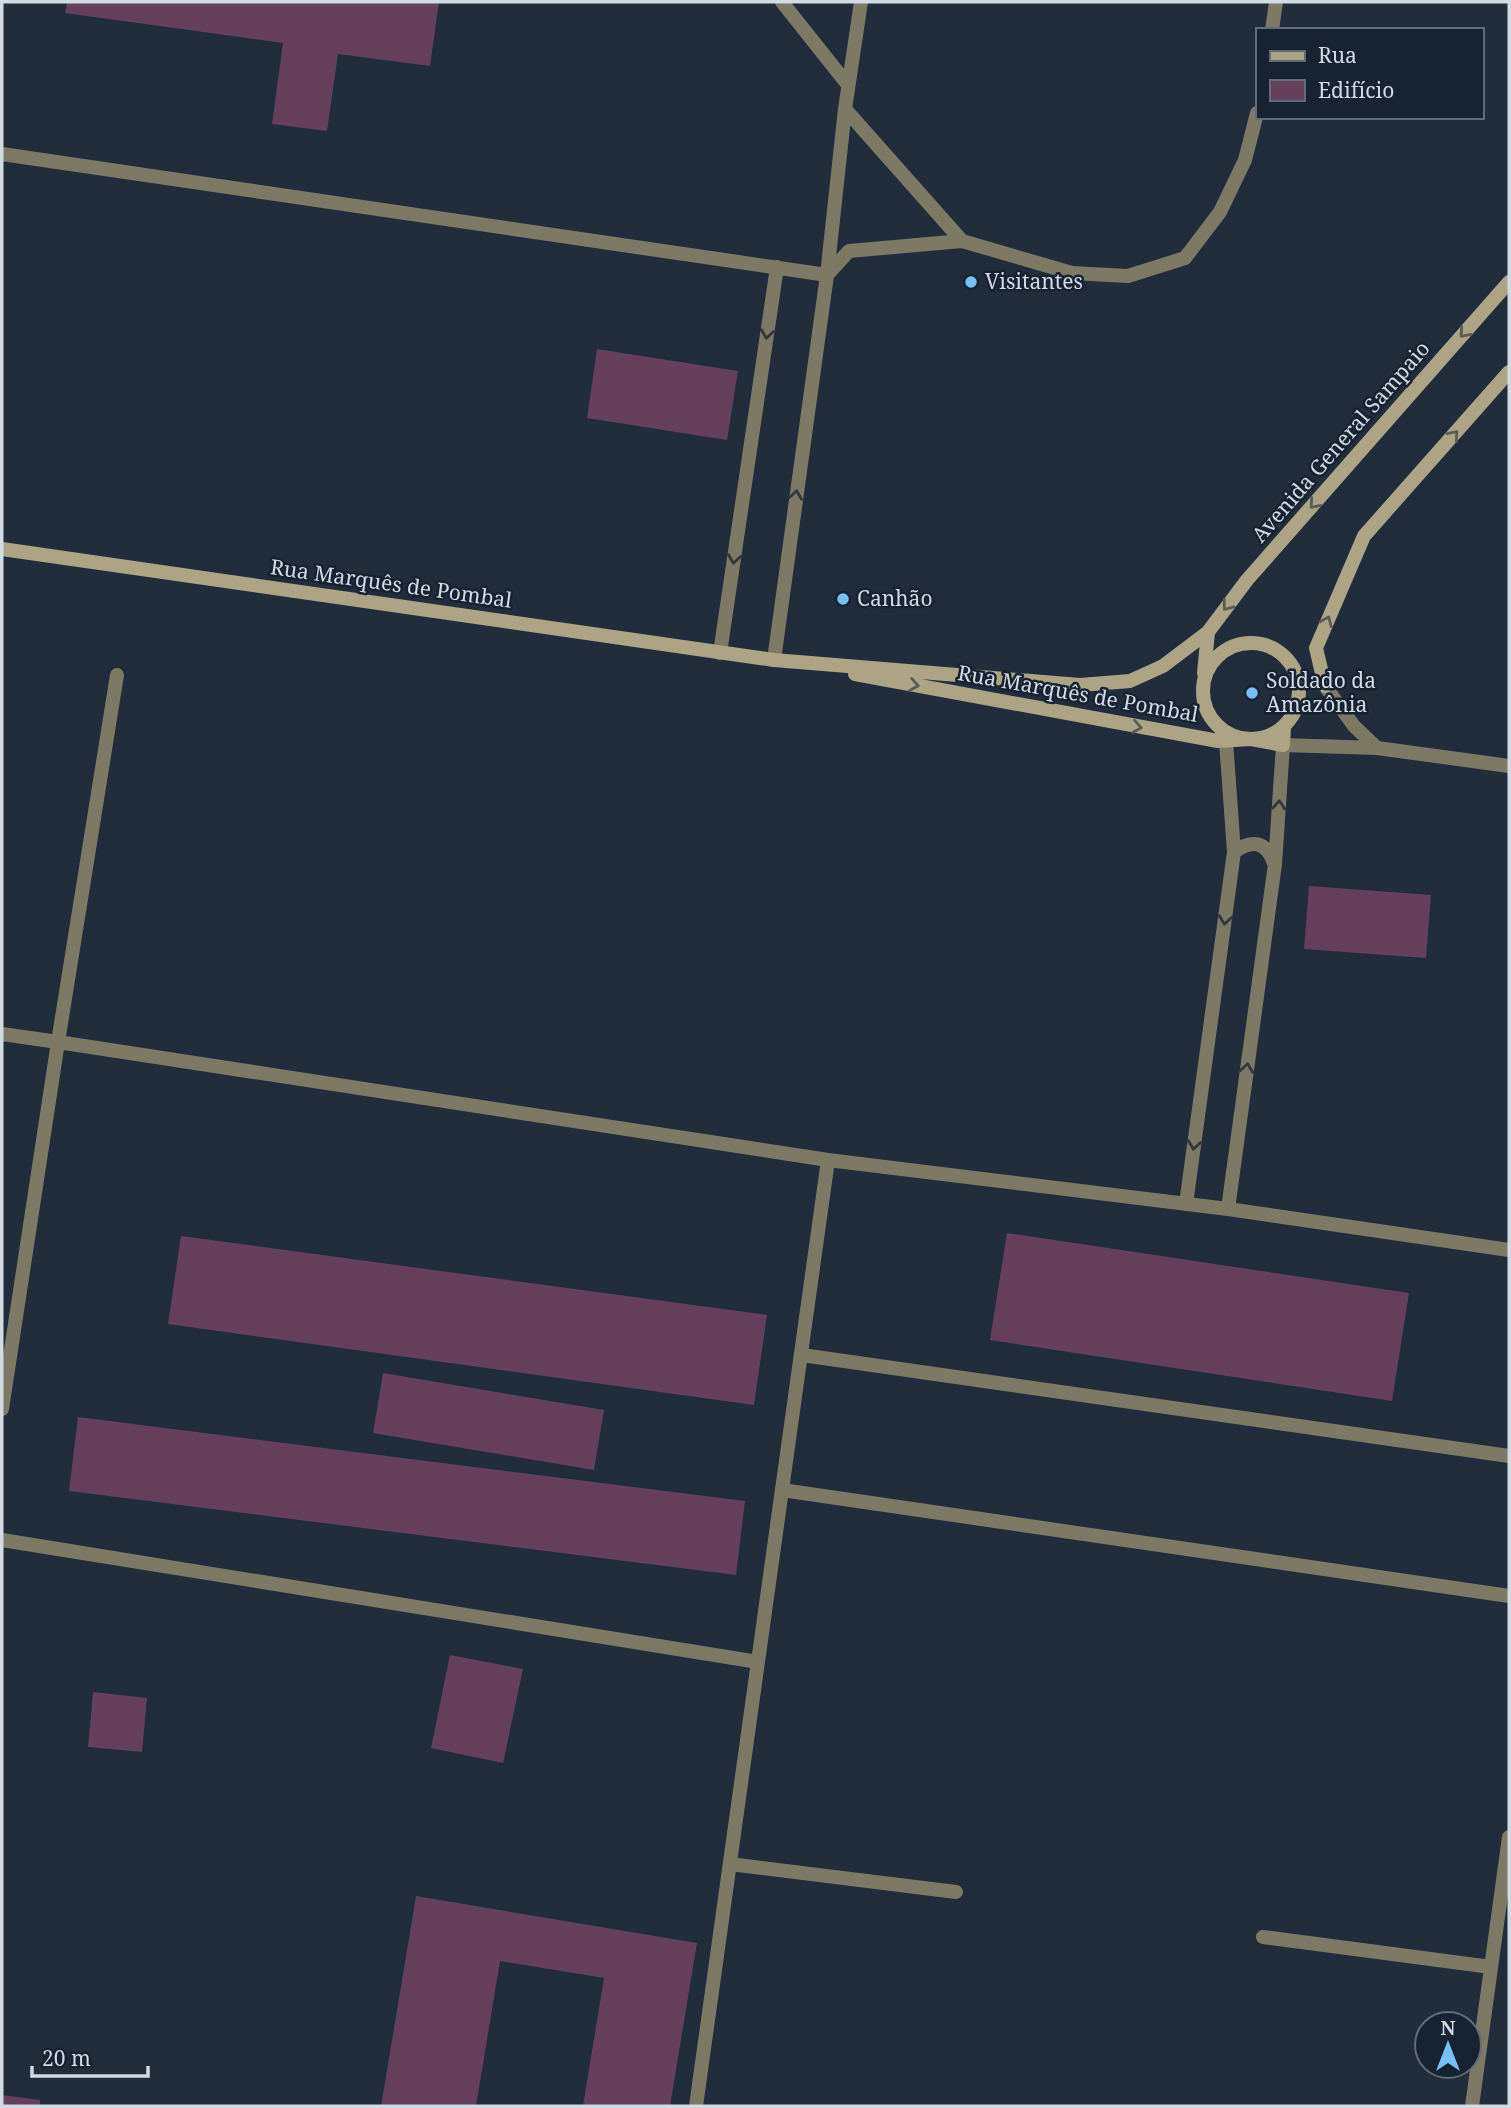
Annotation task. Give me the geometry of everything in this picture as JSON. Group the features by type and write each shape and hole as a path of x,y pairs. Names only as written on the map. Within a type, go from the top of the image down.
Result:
{"street":[{"path":"782,2 848,85"},
{"path":"774,660 861,2"},
{"path":"1272,28 1276,2"},
{"path":"845,109 962,241"},
{"path":"827,275 849,251 962,241 1072,272 1128,276 1185,258 1220,212 1245,160 1256,117"},
{"path":"2,154 827,275"},
{"path":"720,653 777,267"},
{"name":"Avenida General Sampaio","path":"1208,632 1247,580 1509,282"},
{"path":"1217,726 1229,735 1258,740 1284,727 1294,715 1303,679 1364,536 1509,372"},
{"name":"Rua Marquês de Pombal","path":"2,549 774,660 1080,685 1130,681 1163,666 1208,632"},
{"path":"1186,1204 1234,852 1226,741 1208,714 1203,700 1208,632"},
{"path":"1203,684 1217,657 1229,648 1244,643 1274,649 1287,658 1303,679 1325,686"},
{"path":"1316,648 1325,686 1354,726 1377,748"},
{"name":"Rua Marquês de Pombal","path":"774,660 1226,741 1251,739 1283,745 1377,748 1509,766"},
{"path":"2,1409 117,675"},
{"path":"1228,1209 1275,864 1284,727"},
{"path":"1234,852 1245,844 1259,844 1270,851 1275,864"},
{"path":"2,1034 828,1160 1228,1209 1509,1250"},
{"path":"696,2106 828,1160"},
{"path":"802,1355 1509,1456"},
{"path":"782,1490 1509,1596"},
{"path":"2,1540 758,1662"},
{"path":"1472,2106 1509,1837"},
{"path":"730,1864 956,1892"},
{"path":"1263,1937 1491,1967"}],"building":[{"path":"67,2 439,2 430,66 338,54 327,131 272,124 283,43 65,13"},
{"path":"597,349 738,371 727,440 587,418"},
{"path":"1309,886 1431,895 1426,958 1304,949"},
{"path":"1007,1233 1409,1293 1392,1401 990,1340"},
{"path":"181,1236 767,1315 754,1405 168,1324"},
{"path":"383,1373 604,1410 594,1470 373,1433"},
{"path":"78,1417 745,1501 736,1575 69,1491"},
{"path":"450,1655 523,1669 503,1763 431,1748"},
{"path":"93,1692 147,1698 142,1752 88,1747"},
{"path":"416,1896 697,1943 670,2106 583,2106 604,1978 500,1961 476,2106 381,2106"},
{"path":"2,2095 40,2100 40,2106 2,2106"}],"place":[{"name":"Visitantes","path":"971,282"},
{"name":"Canhão","path":"843,599"},
{"name":"Soldado da Amazônia","path":"1252,693"}]}
